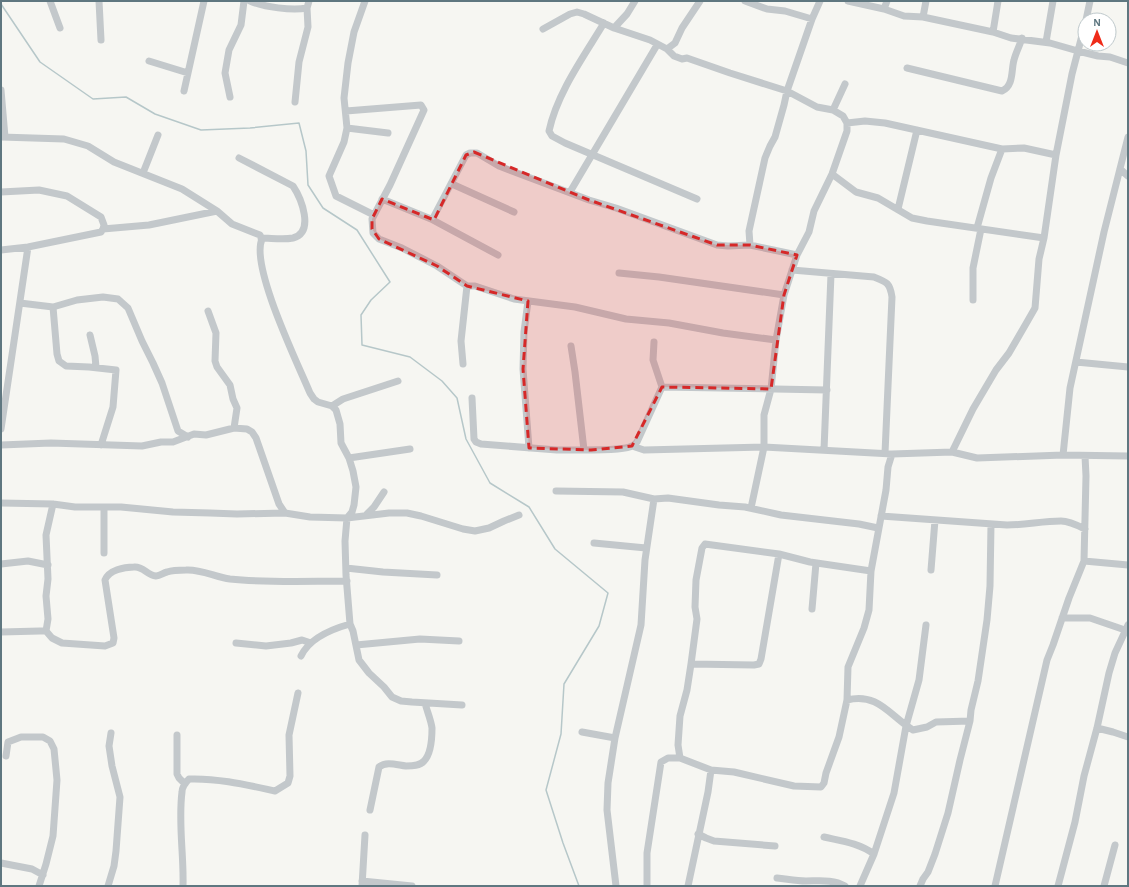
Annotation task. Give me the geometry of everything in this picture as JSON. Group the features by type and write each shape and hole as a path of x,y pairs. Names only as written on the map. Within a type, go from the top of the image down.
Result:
{"street":[{"path":"50,1 60,28"},
{"path":"99,1 100,40"},
{"path":"184,91 204,1"},
{"path":"230,97 225,73 229,50 241,25 244,1"},
{"path":"250,1 287,9 300,10 308,5"},
{"path":"365,1 354,32 348,63 344,98 347,128 344,142 329,176 336,196 374,216"},
{"path":"614,28 627,14 635,1"},
{"path":"667,49 675,43 682,28 700,1"},
{"path":"745,1 768,9 784,11 812,19"},
{"path":"750,245 749,231 762,172 770,146 775,138 787,91 812,19 820,1"},
{"path":"848,1 884,9 904,16 923,17 993,32 1011,38 1022,38 1046,42 1077,51"},
{"path":"884,9 887,1"},
{"path":"923,17 926,1"},
{"path":"993,32 998,1"},
{"path":"1046,42 1053,1"},
{"path":"1088,12 1090,1"},
{"path":"295,102 299,62 308,27 308,5"},
{"path":"543,29 570,14 578,12 614,28 650,40 667,49 674,56 682,59 688,58 787,91 817,107 833,110 843,116 847,123 846,131 832,174 814,211 809,232 797,255 784,295 776,340 770,389 764,415 764,447 751,508"},
{"path":"604,23 564,92 554,112 549,131 552,136 565,143 697,199"},
{"path":"907,68 1002,91 1007,90 1010,85 1014,59 1022,38"},
{"path":"570,192 657,45"},
{"path":"952,452 973,409 996,370 1009,353 1034,308 1039,259 1044,238 1056,155 1078,52"},
{"path":"1082,52 1110,57 1128,63"},
{"path":"150,61 188,73"},
{"path":"833,110 845,84"},
{"path":"1,90 3,137 64,139 88,146 114,162 182,189 217,211 232,224 260,235 259,254 268,290 295,358 314,398 318,402 332,406 336,410 340,424 341,443 349,458 353,471 356,488 352,512 347,518 345,541 346,581 350,624 362,665 392,697 402,701 462,705"},
{"path":"346,111 421,105 423,107 424,110 372,219 372,229 376,237 402,248 437,266 467,286 475,286 514,300 575,307 626,319 669,323 723,333 776,340"},
{"path":"847,123 865,121 885,123 1002,149 1024,148 1056,155"},
{"path":"347,128 388,134"},
{"path":"898,209 917,130"},
{"path":"143,173 158,135"},
{"path":"1063,455 1070,388 1104,232 1128,137"},
{"path":"973,300 973,268 979,228 990,178 1002,149"},
{"path":"431,219 435,216 466,155 474,152 500,166 589,200 616,208 717,245 750,245 797,255"},
{"path":"239,158 294,186 306,216 301,232 294,238 261,238"},
{"path":"1120,169 1128,176"},
{"path":"832,174 856,192 878,198 912,218 1044,238"},
{"path":"452,184 514,212"},
{"path":"1,192 39,190 67,196 101,217 104,225 103,229"},
{"path":"382,199 431,219 498,255"},
{"path":"1,250 28,247 100,232 103,229 148,225 217,211"},
{"path":"1,429 28,247"},
{"path":"647,886 647,853 662,762 668,758 680,758 711,770 734,772 794,786 821,787 824,783 839,737 847,700 848,667 864,628 869,610 871,571 886,490 888,468 891,288 885,281 874,277 792,270"},
{"path":"619,273 659,277 784,295"},
{"path":"824,450 831,274"},
{"path":"463,364 461,341 467,286"},
{"path":"20,303 53,307 77,300 103,297 118,299 128,308 159,376 178,431 188,437"},
{"path":"528,301 524,332 523,369 529,448"},
{"path":"53,307 57,354 59,361 66,366 96,367 116,370 117,374 113,407 101,445"},
{"path":"208,311 216,333 215,361 217,367 230,385 237,408 234,428"},
{"path":"90,335 96,367"},
{"path":"472,398 474,439 476,442 481,444 529,448 584,450 626,448 637,442 662,387 653,360 654,342"},
{"path":"571,346 584,450"},
{"path":"1076,362 1128,367"},
{"path":"332,406 343,399 398,381"},
{"path":"662,387 827,390"},
{"path":"1,445 51,444 142,446 173,442 194,434 206,435 234,428 247,429 252,432 256,438 279,504 285,513"},
{"path":"632,446 644,450 764,447 889,453 952,452 977,458 1063,455 1128,456"},
{"path":"349,458 410,449"},
{"path":"995,886 1046,660 1084,561 1085,456"},
{"path":"556,491 623,492 654,499 668,498 751,508 781,515 859,524 878,528"},
{"path":"367,514 374,507 384,492"},
{"path":"616,886 607,810 608,783 615,738 641,625 646,548 654,499"},
{"path":"1,503 53,504 75,507 104,507 173,512 237,514 285,513 310,517 347,518 367,514 407,513 475,531 489,528 519,515"},
{"path":"53,504 46,535 48,565 46,596 48,620 46,630 52,638 62,643 105,646 113,643 114,638 105,580 113,571 120,569 134,567 140,568 154,576 159,576 174,571 196,570 229,579 346,581"},
{"path":"104,507 104,553"},
{"path":"881,516 1021,525 1062,521 1085,529"},
{"path":"931,570 935,520"},
{"path":"920,886 923,878 928,872 935,854 948,813 970,722 987,620 990,586 991,524"},
{"path":"594,543 646,548"},
{"path":"680,758 678,745 680,716 687,690 697,619 695,607 696,580 702,548 705,544 779,554 871,571"},
{"path":"691,664 759,664 779,554"},
{"path":"1,564 28,561 48,565"},
{"path":"1084,561 1128,565"},
{"path":"812,609 816,562"},
{"path":"346,568 437,575"},
{"path":"1065,609 1077,618"},
{"path":"1058,886 1075,822 1084,776 1098,728 1109,673 1115,653 1127,629 1090,618 1062,618"},
{"path":"301,656 304,649 311,643 333,630 350,624"},
{"path":"860,886 874,854 894,793 906,726 919,680 926,625"},
{"path":"1,632 46,630"},
{"path":"356,645 420,639 459,641"},
{"path":"236,642 266,646 302,640 311,643"},
{"path":"183,886 181,820 182,791 185,784 189,779 205,780 230,782 275,791 285,786 288,783 290,776 289,735 298,693"},
{"path":"847,700 857,698 882,705 906,726 913,730 928,727 936,722 970,722"},
{"path":"370,810 379,767 382,764 407,766 417,765 424,762 428,753 432,735 432,727 425,703"},
{"path":"1098,728 1128,737"},
{"path":"582,732 615,738"},
{"path":"108,886 116,851 120,796 112,766 110,746 111,733"},
{"path":"178,735 178,774 179,778 185,784"},
{"path":"6,756 8,742 21,737 43,737 50,741 54,749 57,780 53,836 39,886"},
{"path":"688,886 708,792 711,770"},
{"path":"365,834 362,883 412,886"},
{"path":"698,834 714,841 774,846"},
{"path":"824,836 858,845 866,848 874,854"},
{"path":"1104,886 1115,845"},
{"path":"1,863 32,869 43,875"},
{"path":"777,878 804,881 822,880 839,882 845,886"}],"highlighted area":[{"path":"474,152 589,200 717,245 750,245 797,255 784,295 771,389 662,387 632,446 591,450 529,448 523,369 528,301 467,286 437,266 379,239 372,229 372,219 382,199 434,220 466,155"}],"waterway":[{"path":"1,4 40,62 93,99 126,97 155,114 201,130 250,128 299,123 306,151 308,185 323,208 357,230 390,282 371,300 361,315 362,345 410,357 442,381 457,398 466,439 490,483 529,507 555,549 608,593 599,626 564,684 561,734 546,790 579,886"}]}
